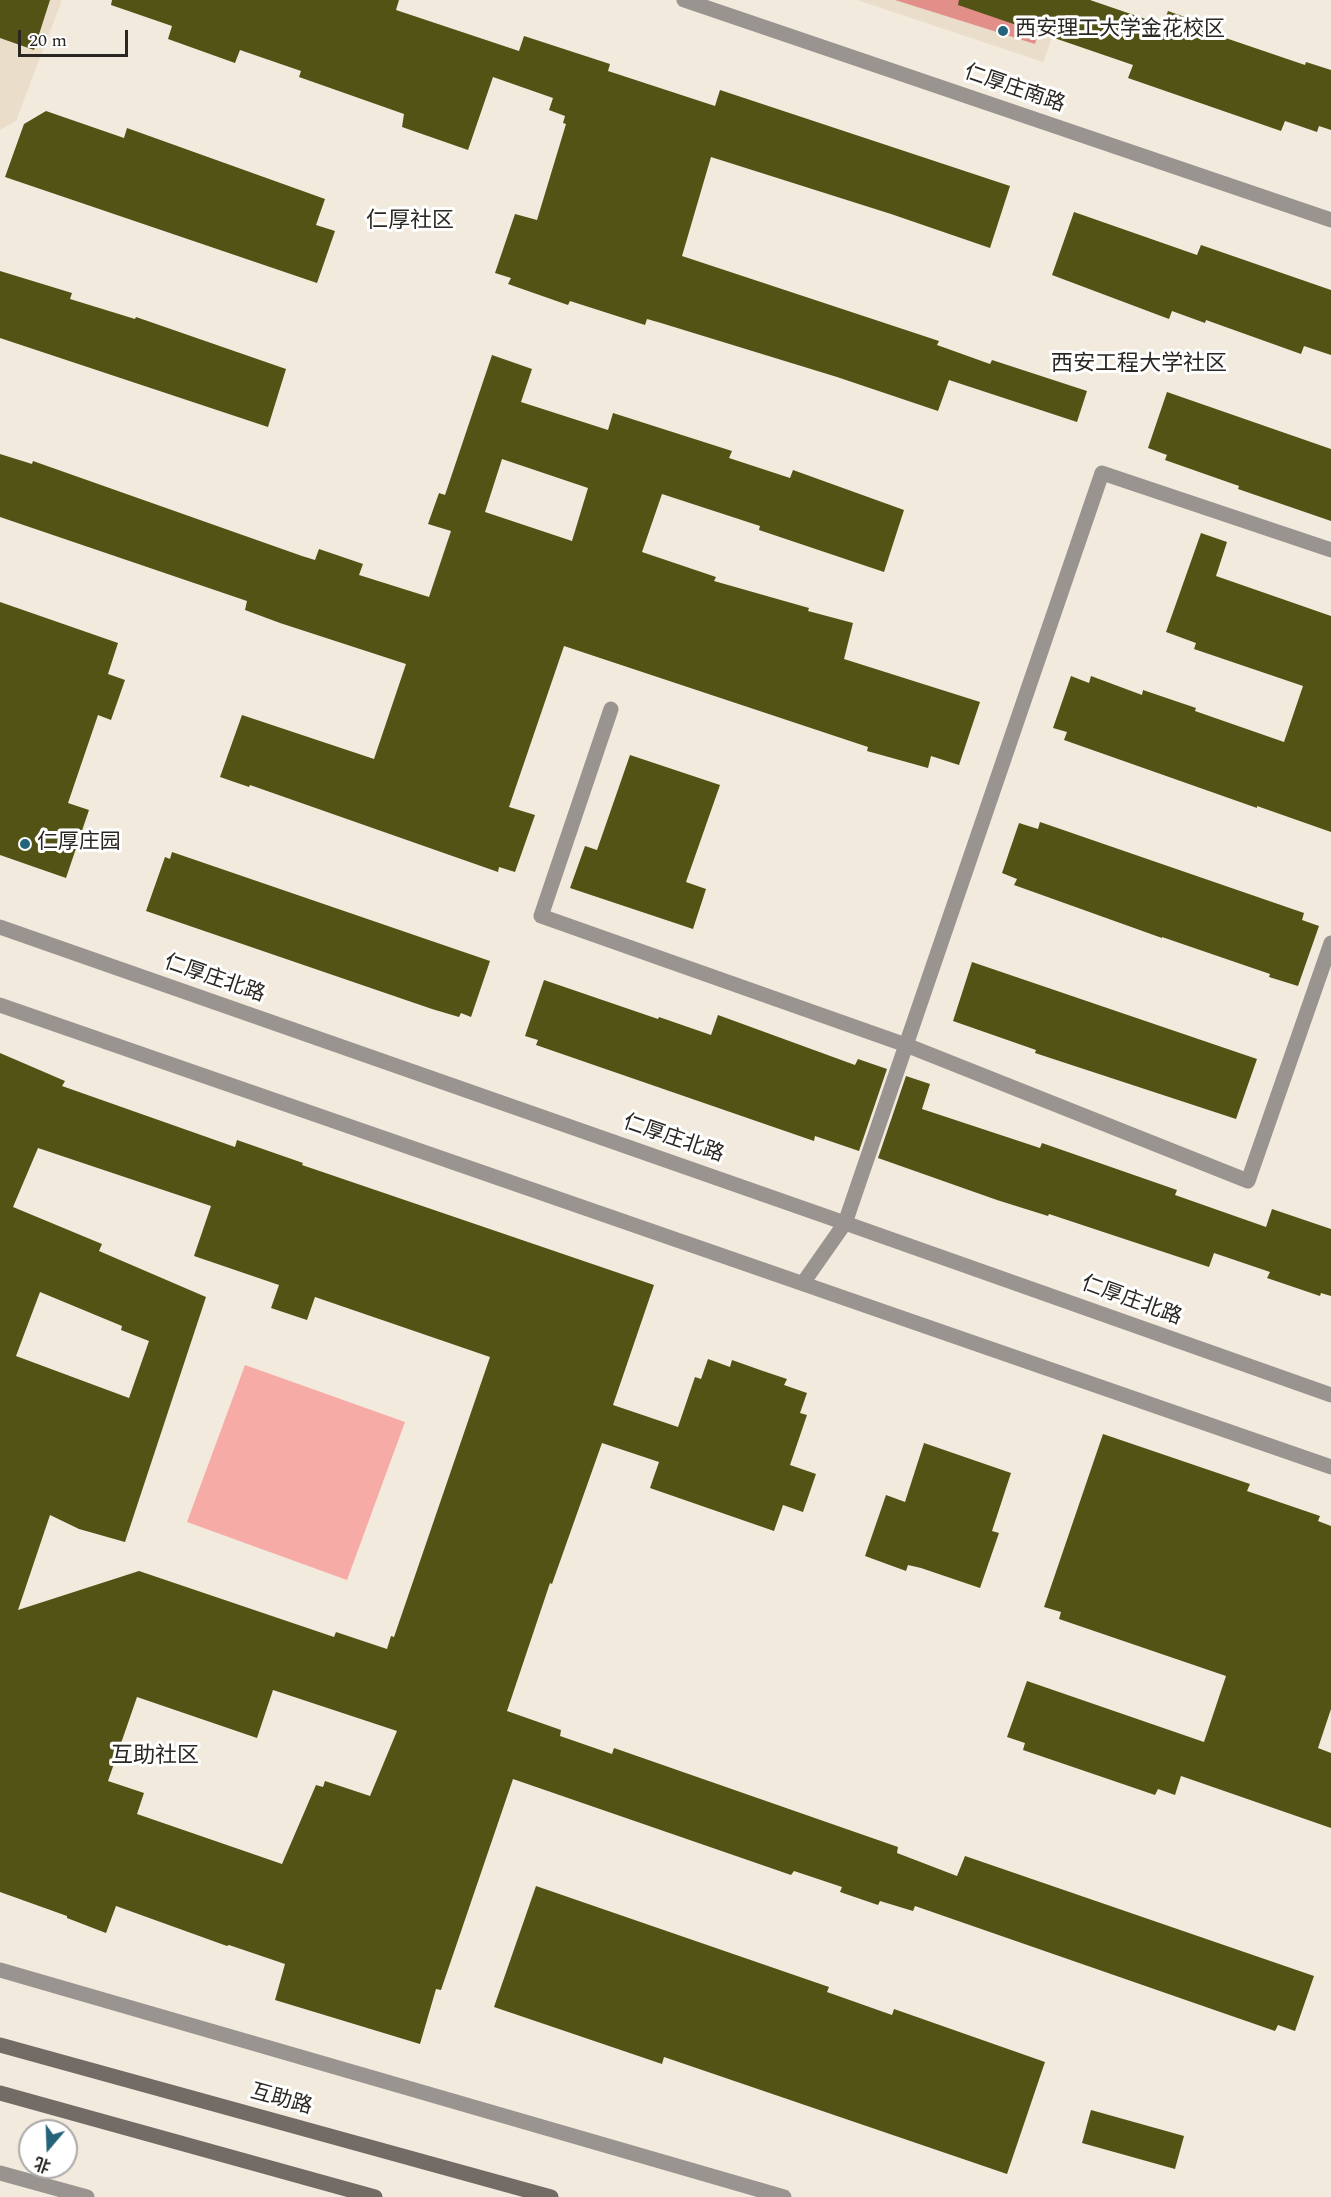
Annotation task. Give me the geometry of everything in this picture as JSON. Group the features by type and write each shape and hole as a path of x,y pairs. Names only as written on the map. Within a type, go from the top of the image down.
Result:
{"main road":[{"name":"互助路","path":"0,2045 551,2197"},
{"path":"0,2093 375,2197"}],"street":[{"name":"仁厚庄南路","path":"684,0 1331,220"},
{"path":"803,1283 845,1223 1102,473 1331,550"},
{"path":"611,709 541,916 906,1045 1248,1181 1331,943"},
{"name":"仁厚庄北路","path":"0,927 1331,1395"},
{"path":"0,1005 1331,1467"},
{"path":"0,1970 784,2197"},
{"path":"0,2174 87,2197"}],"shaded area":[{"path":"0,0 62,0 16,121 0,130"},
{"name":"西安理工大学金花校区","path":"857,0 1066,0 1043,62"},
{"path":"895,0 1049,0 1035,44"},
{"path":"245,1365 405,1422 347,1580 187,1522"}],"building":[{"path":"0,0 50,0 34,50 0,38"},
{"path":"112,0 399,0 396,10 519,51 524,36 610,64 608,71 715,106 720,90 1010,186 990,248 711,157 682,256 939,341 937,345 990,364 992,360 1087,391 1077,422 949,380 938,411 837,377 661,323 647,319 645,325 570,301 568,305 508,284 511,278 495,273 515,214 537,220 566,124 563,123 565,116 549,110 553,98 493,77 468,150 402,127 404,114 299,77 301,71 240,50 235,63 168,39 172,26 111,5"},
{"path":"959,0 1090,0 1163,25 1168,11 1207,25 1205,31 1305,65 1306,62 1331,70 1331,130 1319,126 1317,132 1285,121 1281,131 1128,78 1133,65 958,5"},
{"path":"46,111 124,138 127,128 325,199 316,225 335,231 317,283 5,177 24,124"},
{"path":"1074,212 1197,255 1201,245 1331,290 1331,355 1304,346 1301,354 1206,320 1205,323 1172,311 1169,319 1052,275"},
{"path":"0,271 72,293 70,299 135,319 136,317 286,369 268,427 0,338"},
{"path":"492,355 532,369 521,402 608,430 613,413 732,451 729,458 790,478 793,470 904,510 884,572 759,530 760,526 662,494 642,552 716,577 714,581 853,623 844,659 980,702 959,765 931,756 928,768 867,751 868,747 564,646 509,807 535,815 515,872 499,867 498,872 250,785 249,787 220,777 242,715 374,759 406,664 245,610 247,601 0,517 0,454 32,464 33,461 315,560 319,549 363,564 359,575 429,597 451,531 428,524 439,493 445,495","holes":["502,459 588,488 572,541 485,512"]},
{"path":"1167,392 1331,449 1331,521 1238,489 1239,486 1165,460 1167,455 1148,448"},
{"path":"1201,533 1227,542 1216,576 1331,616 1331,832 1064,740 1067,732 1053,728 1071,676 1089,683 1091,676 1142,695 1143,690 1196,708 1195,711 1284,742 1303,686 1194,649 1196,643 1166,632"},
{"path":"0,602 118,643 108,674 125,680 111,720 98,715 68,803 89,810 66,878 0,855"},
{"path":"630,755 720,785 686,882 706,889 693,929 570,888 585,846 597,850"},
{"path":"1040,822 1304,913 1302,920 1319,926 1298,986 1269,977 1270,974 1014,885 1017,879 1002,873 1019,823 1038,829"},
{"path":"172,852 490,961 471,1017 461,1013 459,1017 432,1009 146,911 165,857 170,859"},
{"path":"972,962 1257,1059 1236,1119 1035,1053 1036,1050 953,1021"},
{"path":"544,980 711,1035 718,1015 855,1065 858,1059 887,1069 859,1151 815,1136 814,1141 536,1045 538,1040 525,1036"},
{"path":"0,1053 65,1081 62,1086 235,1147 237,1140 303,1163 302,1165 654,1285 613,1405 678,1427 695,1377 701,1379 708,1359 730,1367 732,1360 787,1379 784,1385 807,1393 800,1413 807,1415 790,1465 816,1474 803,1512 783,1505 774,1531 650,1488 659,1462 602,1443 552,1584 550,1583 507,1711 561,1730 560,1736 612,1754 614,1748 898,1847 897,1853 957,1876 965,1856 1314,1976 1295,2031 1278,2025 1275,2031 915,1906 913,1911 880,1901 878,1905 840,1892 842,1887 794,1871 791,1875 513,1779 441,1990 436,1989 420,2044 275,2000 285,1964 227,1946 116,1906 106,1933 0,1892","holes":["38,1148 211,1206 194,1256 279,1285 271,1308 307,1320 315,1297 490,1357 394,1637 391,1636 387,1649 336,1632 334,1637 139,1571 18,1610 50,1515 79,1529 125,1542 206,1297 99,1251 102,1244 13,1207","40,1292 122,1326 121,1330 149,1341 129,1398 16,1356","273,1690 397,1731 370,1796 325,1781 323,1787 316,1785 282,1864 137,1814 144,1793 108,1781 137,1697 257,1738"]},
{"path":"906,1076 930,1084 922,1109 1040,1148 1042,1143 1177,1190 1175,1195 1266,1227 1272,1209 1331,1229 1331,1296 1321,1293 1320,1296 1267,1278 1270,1272 1214,1253 1209,1267 1049,1214 1048,1216 997,1200 878,1158"},
{"path":"1103,1434 1250,1484 1247,1491 1320,1516 1318,1521 1331,1526 1331,1709 1318,1748 1331,1753 1331,1828 1181,1776 1175,1795 1158,1789 1155,1795 1023,1750 1025,1743 1007,1737 1027,1681 1204,1742 1226,1676 1059,1619 1061,1612 1044,1607"},
{"path":"924,1443 1011,1473 992,1531 999,1533 980,1588 908,1565 906,1571 865,1556 886,1495 905,1502"},
{"path":"536,1886 829,1987 827,1992 892,2015 894,2009 1045,2062 1007,2174 664,2057 662,2064 494,2007"},
{"path":"1091,2110 1184,2136 1175,2169 1082,2143"}],"place":[{"name":"西安理工大学金花校区","path":"1003,31"},
{"name":"仁厚庄园","path":"25,844"}],"district":[{"name":"仁厚社区","path":"410,223"},
{"name":"西安工程大学社区","path":"1139,366"},
{"name":"互助社区","path":"155,1758"}]}
